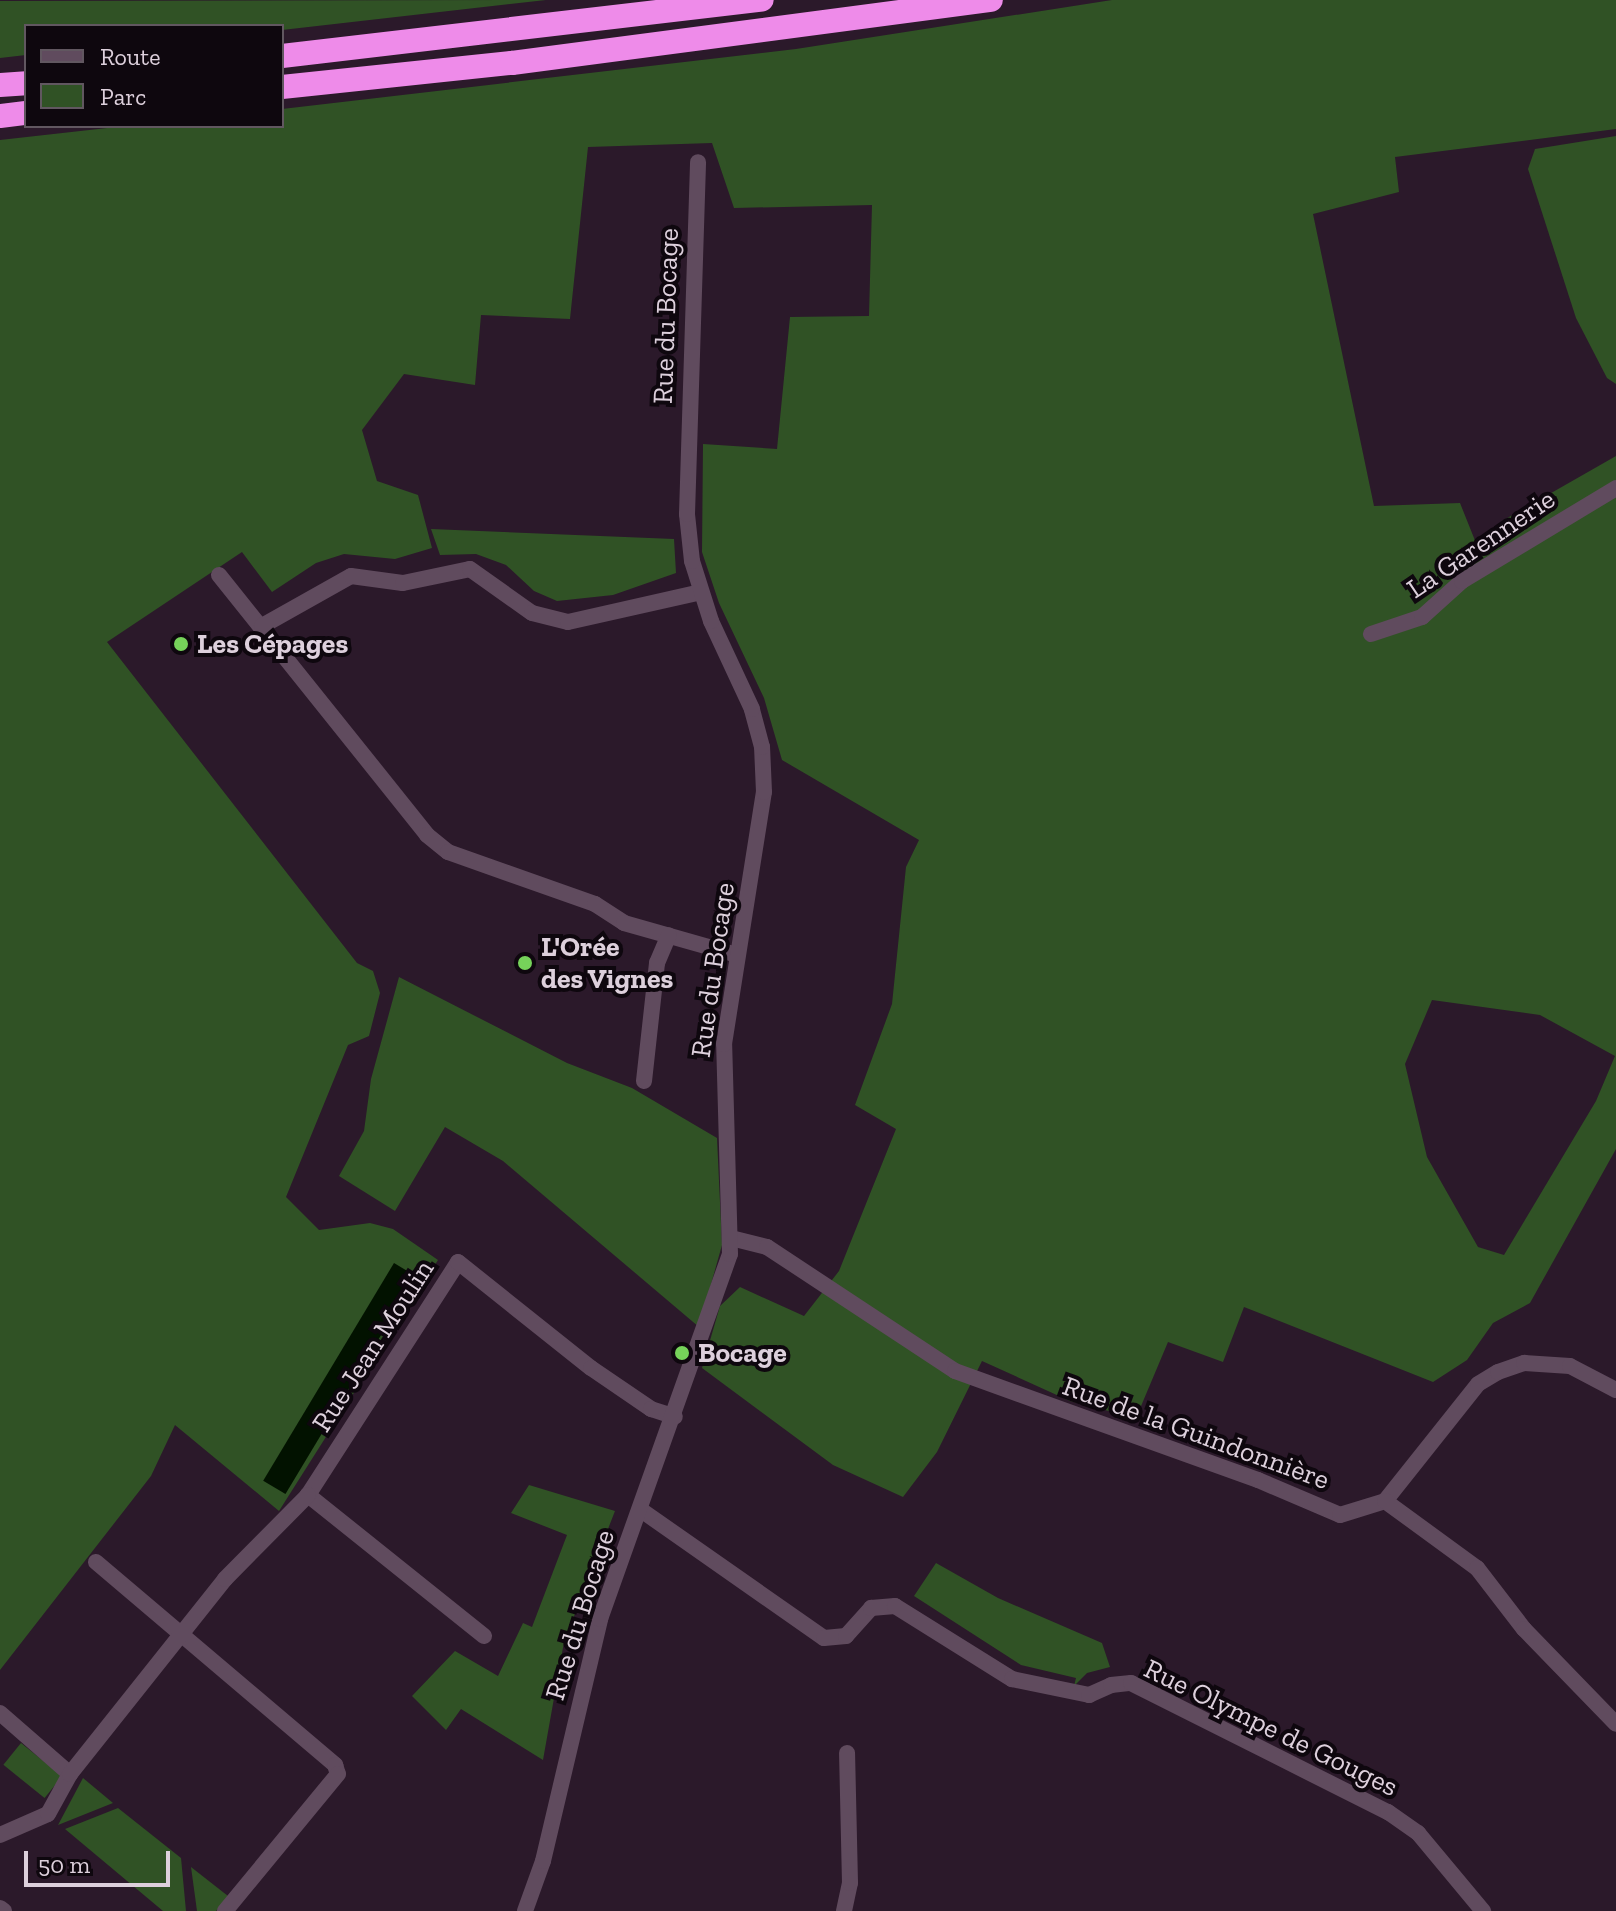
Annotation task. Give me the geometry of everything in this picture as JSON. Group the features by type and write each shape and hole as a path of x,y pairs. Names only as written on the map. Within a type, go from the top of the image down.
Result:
{"highway":[{"path":"284,42 645,0"},
{"path":"284,56 762,0"},
{"path":"284,87 512,63 991,0"},
{"path":"0,85 24,83"},
{"path":"0,116 24,113"}],"street":[{"name":"Rue du Bocage","path":"525,1911 545,1851 592,1646 726,1269 731,1238 724,1044 764,792 762,747 752,709 701,592 687,514 698,162"},
{"name":"La Garennerie","path":"1371,634 1422,617 1462,581 1616,488"},
{"path":"262,626 351,576 403,583 470,569 532,613 568,622 701,592"},
{"path":"219,575 427,835 448,852 595,904 624,923 737,955"},
{"path":"644,1081 657,963 669,935"},
{"name":"Rue de la Guindonnière","path":"731,1238 767,1247 955,1371 1258,1480 1340,1515 1385,1501"},
{"name":"Rue Jean Moulin","path":"308,1495 458,1262 591,1368 651,1409 675,1417"},
{"path":"1616,1390 1570,1366 1524,1363 1498,1372 1478,1384 1385,1501 1477,1568 1524,1629 1616,1724"},
{"path":"0,1835 48,1814 70,1774 241,1559 308,1495 484,1636"},
{"name":"Rue Olympe de Gouges","path":"641,1510 824,1638 846,1636 871,1608 895,1606 1012,1679 1089,1695 1111,1685 1131,1683 1388,1812 1418,1833 1483,1911"},
{"path":"96,1562 335,1765 338,1774 225,1911"},
{"path":"0,1713 70,1774"},
{"path":"844,1911 850,1883 847,1753"}],"green space":[{"path":"546,0 284,30 284,24 24,24 24,55 0,58 0,1"},
{"path":"1112,0 1616,0 1616,129 1395,157 1399,192 1313,214 1374,506 1460,503 1478,548 1502,521 1616,456 1616,1149 1530,1303 1493,1323 1467,1360 1433,1382 1244,1307 1223,1362 1168,1342 1136,1418 1070,1401 982,1361 937,1452 903,1497 833,1465 702,1368 720,1306 740,1287 804,1316 839,1271 896,1129 855,1105 892,1004 906,867 919,840 782,760 764,698 719,603 702,552 703,444 777,449 790,317 869,316 872,205 734,208 712,143 588,147 570,319 481,315 475,385 404,374 362,430 377,481 418,495 432,548 395,559 344,554 316,563 272,592 242,552 107,642 357,963 373,971 380,993 369,1036 348,1045 286,1197 319,1230 370,1223 393,1229 438,1260 279,1511 175,1425 151,1476 0,1670 0,140 107,128 284,128 284,109 796,49","holes":["1432,1000 1540,1015 1615,1056 1596,1101 1504,1255 1478,1247 1427,1157 1405,1064"]},
{"path":"1616,136 1616,384 1607,378 1576,318 1528,169 1535,149"},
{"path":"431,529 674,539 676,573 613,595 557,601 534,591 506,565 476,554 440,555"},
{"path":"399,977 567,1063 632,1088 717,1138 722,1245 699,1327 503,1161 445,1127 395,1211 339,1176 364,1131 371,1079"},
{"path":"529,1485 615,1511 564,1642 543,1760 461,1709 446,1730 412,1696 455,1651 498,1676 523,1623 532,1627 567,1535 511,1513"},
{"path":"936,1563 998,1598 1102,1643 1110,1667 1087,1673 1074,1686 1076,1678 1021,1665 914,1596"},
{"path":"21,1743 62,1776 45,1798 3,1765"},
{"path":"83,1778 113,1803 58,1825"},
{"path":"118,1808 181,1858 186,1911 163,1911 65,1829"},
{"path":"191,1867 228,1896 216,1911 197,1911"}],"shaded area":[{"path":"394,1263 416,1276 285,1494 263,1481"}],"place":[{"name":"Les Cépages","path":"181,644"},
{"name":"L'Orée des Vignes","path":"525,963"},
{"name":"Bocage","path":"682,1353"}]}
